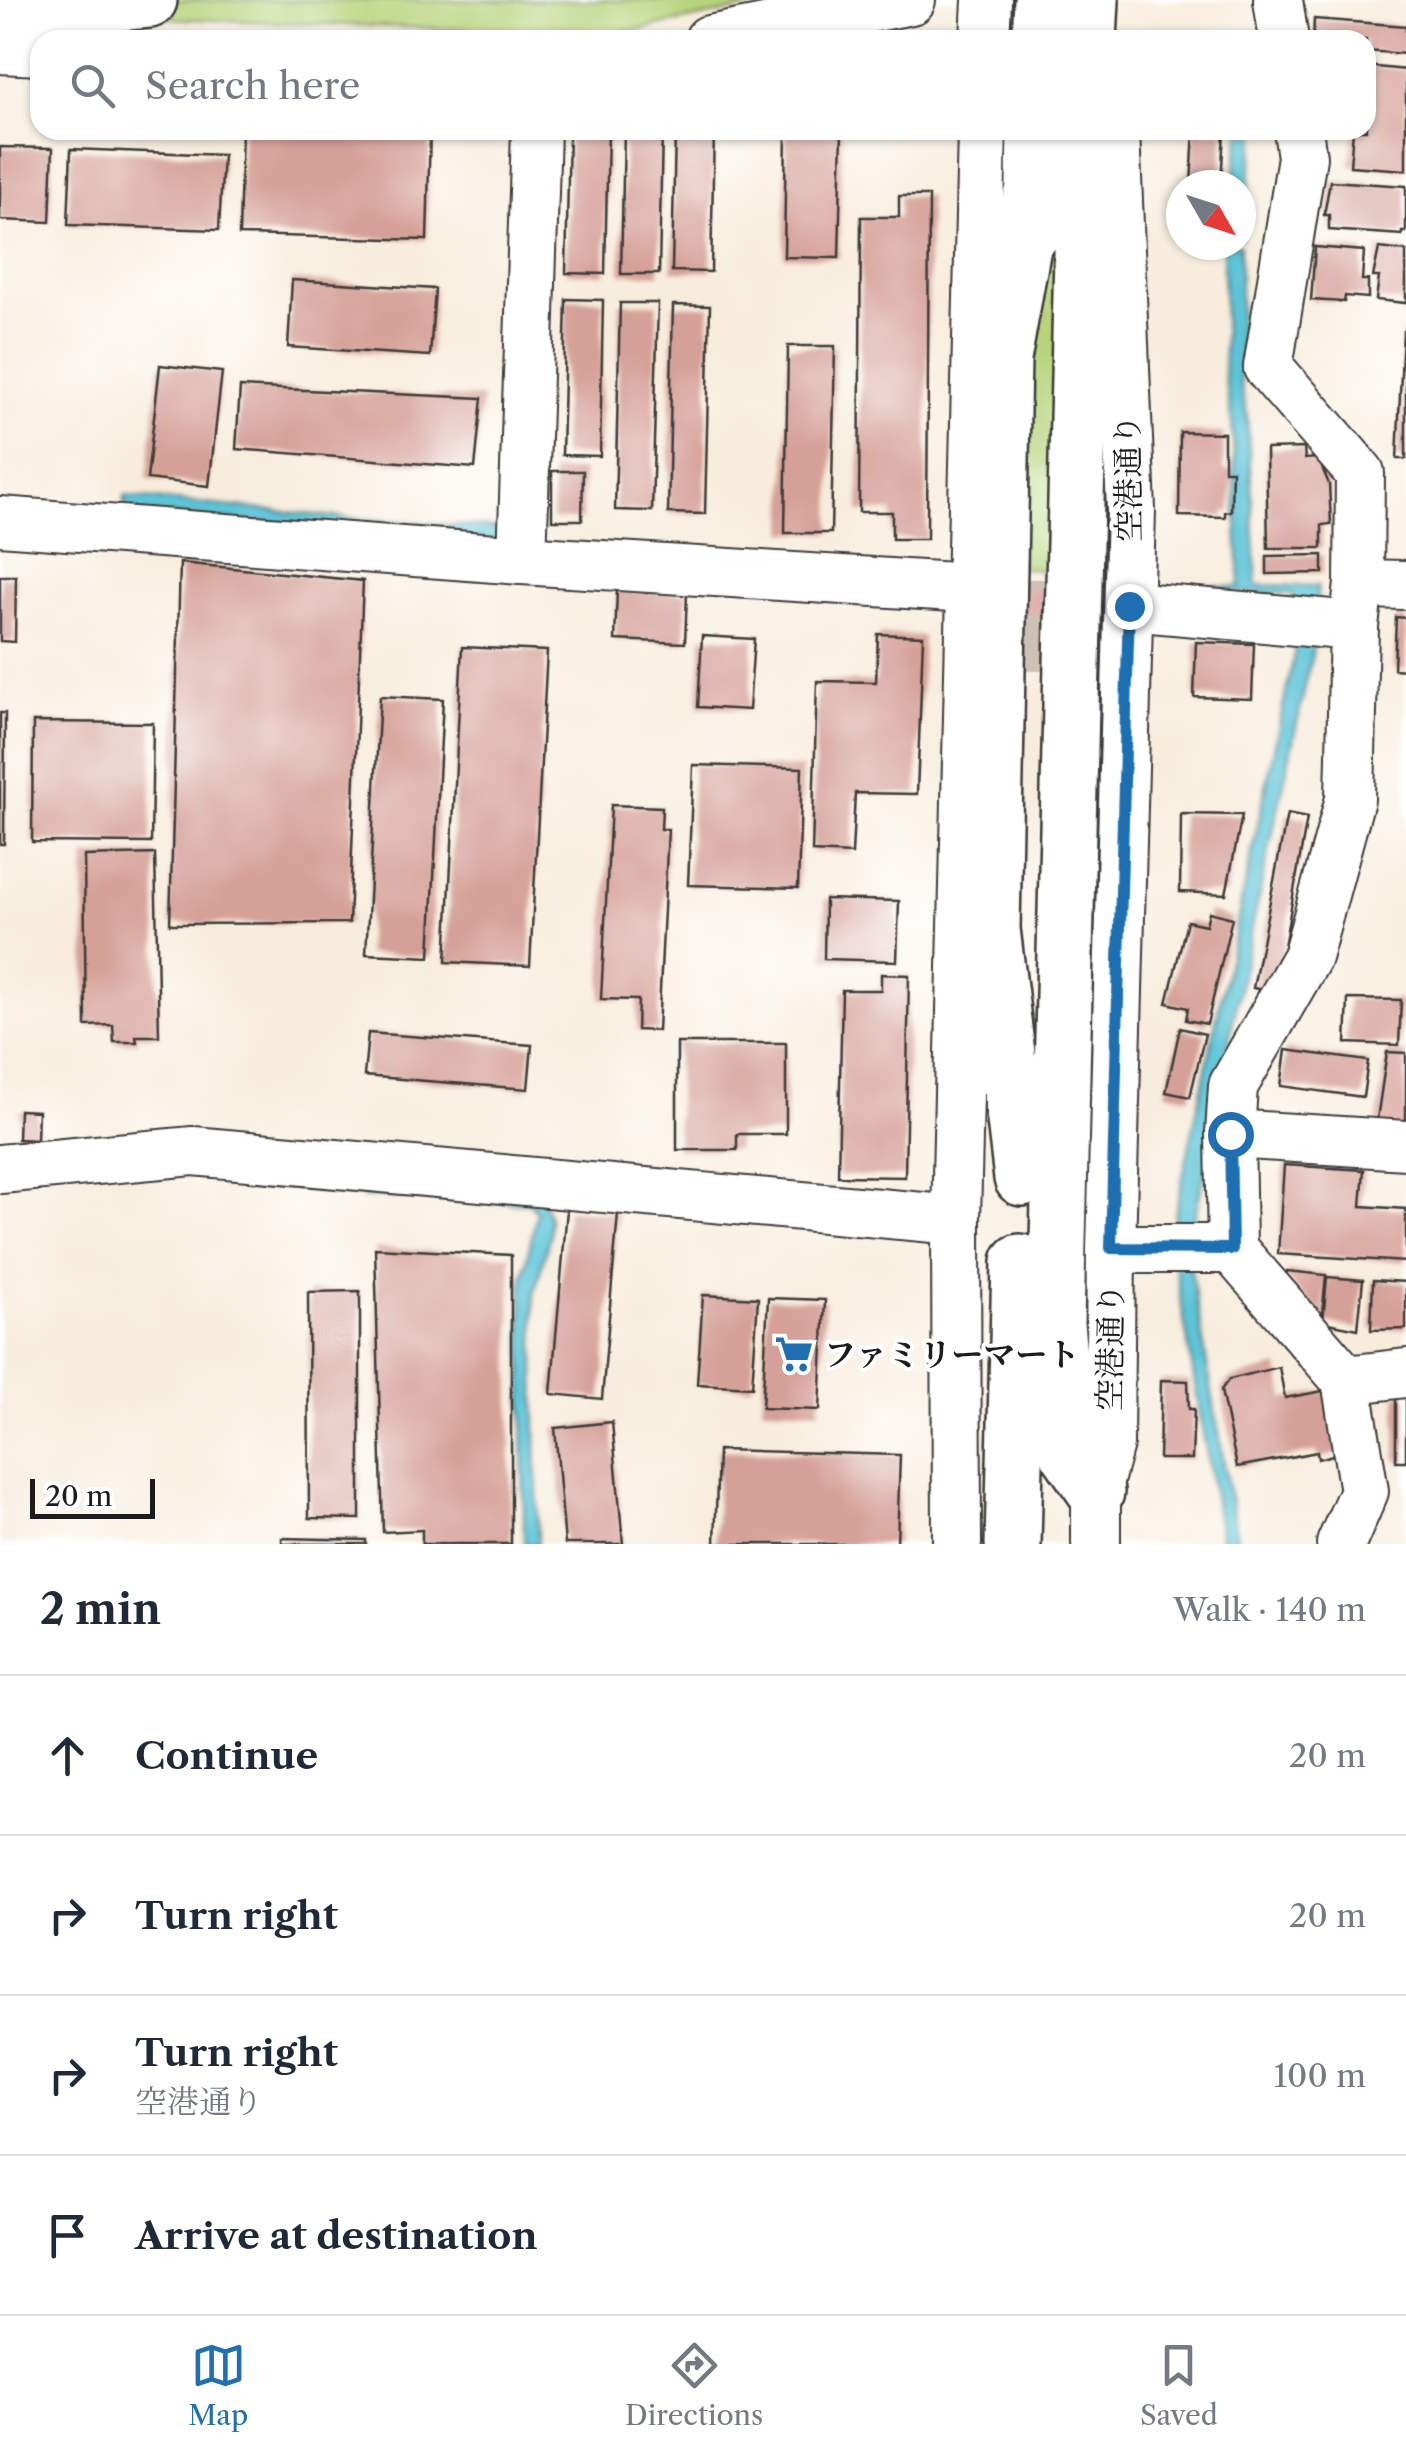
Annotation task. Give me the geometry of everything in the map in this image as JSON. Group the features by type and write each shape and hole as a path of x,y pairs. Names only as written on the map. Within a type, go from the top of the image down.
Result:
{"highway":[{"path":"0,9 149,0"},
{"path":"1040,30 1042,0"},
{"path":"1090,30 1092,0"},
{"path":"1032,578 1037,359 1032,196 1035,140"},
{"path":"1084,152 1056,1324 1068,1452 1096,1518"},
{"path":"1022,1178 992,929 1004,360 1032,196"},
{"path":"1013,1544 1032,671"}],"street":[{"path":"760,30 911,0"},
{"path":"941,0 949,0"},
{"path":"986,30 988,0"},
{"path":"1109,0 1110,30"},
{"path":"1278,0 1282,30"},
{"path":"0,49 30,50"},
{"path":"522,560 536,140"},
{"path":"957,1544 956,1220 982,140"},
{"name":"空港通り","path":"1096,1518 1109,1444 1131,510 1115,140"},
{"path":"1198,1249 1230,1134 1234,1086 1307,958 1350,799 1346,611 1360,474 1268,367 1302,157 1299,140"},
{"path":"0,521 970,588"},
{"path":"1129,606 1276,619 1346,611 1406,585"},
{"path":"1230,1134 1406,1145"},
{"path":"0,1170 193,1151 956,1220"},
{"path":"1111,1248 1198,1249 1346,1380 1364,1491 1341,1544"},
{"path":"1346,1380 1406,1373"}],"green space":[{"path":"0,0 789,0 636,30 478,30 0,12"},
{"path":"1082,140 1048,571 1021,568 1009,396"}],"water":[{"path":"1240,140 1256,140 1251,170 1235,170"},
{"path":"1223,260 1240,260 1240,379 1247,416 1257,585 1318,586 1312,654 1246,956 1190,1249 1238,1544 1222,1544 1170,1237 1295,650 1297,602 1293,594 1198,591 1198,585 1240,587 1232,420 1224,377"},
{"path":"125,496 510,529 501,541 123,512"},
{"path":"363,1184 540,1192 550,1235 534,1295 538,1544 524,1544 522,1281 537,1212 529,1203 408,1196 363,1198"}],"building":[{"path":"1314,19 1406,26 1406,54 1376,52 1376,30 1313,30"},
{"path":"1376,67 1406,70 1406,170 1350,166 1352,140 1376,140"},
{"path":"242,140 430,140 427,240 239,235"},
{"path":"569,140 608,140 605,274 566,273"},
{"path":"624,140 662,140 659,274 621,274"},
{"path":"675,140 714,140 711,272 672,271"},
{"path":"786,140 842,140 839,258 784,257"},
{"path":"1193,140 1223,140 1222,170 1192,170"},
{"path":"0,147 53,148 50,222 0,220"},
{"path":"71,149 223,155 219,230 68,225"},
{"path":"1330,181 1406,186 1406,232 1402,235 1329,230 1329,215 1324,215"},
{"path":"899,196 929,196 927,539 892,539 892,512 859,512 861,217 899,217"},
{"path":"1315,247 1364,251 1362,280 1368,280 1368,298 1345,296 1344,302 1311,300"},
{"path":"1379,248 1406,251 1406,303 1376,300 1379,277 1373,277"},
{"path":"292,280 435,289 430,356 288,347"},
{"path":"566,299 603,300 600,456 562,455"},
{"path":"620,303 658,303 652,511 615,510"},
{"path":"673,305 710,306 705,514 668,513"},
{"path":"1403,331 1406,459 1397,459"},
{"path":"788,346 835,346 831,533 785,533"},
{"path":"160,365 222,372 209,486 147,479"},
{"path":"240,387 482,398 475,468 236,449"},
{"path":"1180,432 1224,433 1224,470 1232,470 1231,511 1225,512 1225,517 1179,516"},
{"path":"1304,448 1305,459 1318,458 1329,484 1331,524 1322,525 1322,548 1268,548 1266,449"},
{"path":"552,471 583,471 582,520 552,520"},
{"path":"1323,555 1323,573 1267,574 1267,556"},
{"path":"180,563 363,581 349,923 170,924"},
{"path":"0,576 16,576 15,642 0,641"},
{"path":"977,580 1046,582 1042,648 974,645"},
{"path":"617,590 687,593 685,643 615,640"},
{"path":"1396,617 1406,618 1406,670 1394,669"},
{"path":"878,634 923,636 917,794 855,793 852,854 812,852 817,681 876,682"},
{"path":"702,636 754,639 749,710 698,707"},
{"path":"1196,642 1254,644 1252,699 1194,697"},
{"path":"462,647 547,651 530,966 446,962"},
{"path":"380,696 443,699 430,957 366,954"},
{"path":"0,713 5,713 4,844 0,844"},
{"path":"33,722 153,723 151,843 32,842"},
{"path":"693,765 802,768 798,888 688,885"},
{"path":"611,805 662,807 661,829 668,829 658,1031 637,1030 638,1000 601,999"},
{"path":"1181,814 1242,815 1226,894 1180,892"},
{"path":"1287,814 1307,818 1280,969 1273,967 1268,991 1253,988"},
{"path":"155,854 159,1036 136,1036 137,1042 114,1042 113,1025 86,1026 84,856"},
{"path":"825,899 899,901 897,961 824,959"},
{"path":"1209,912 1232,918 1207,1024 1186,1020 1188,1008 1167,1003 1187,921 1206,925"},
{"path":"881,974 909,975 905,1177 838,1176 842,990 881,990"},
{"path":"1348,999 1401,1000 1399,1045 1346,1043"},
{"path":"1180,1028 1205,1034 1190,1097 1166,1092"},
{"path":"368,1033 532,1045 528,1089 364,1076"},
{"path":"677,1043 786,1043 786,1134 737,1134 737,1150 677,1150"},
{"path":"1286,1050 1368,1061 1363,1097 1281,1086"},
{"path":"1387,1052 1406,1053 1406,1129 1376,1126"},
{"path":"19,1110 38,1111 37,1140 18,1139"},
{"path":"1284,1165 1364,1170 1361,1206 1406,1209 1406,1262 1278,1254"},
{"path":"567,1209 618,1213 602,1399 551,1394"},
{"path":"375,1248 511,1255 511,1544 422,1544 422,1530 383,1532"},
{"path":"1287,1271 1326,1275 1322,1316 1286,1279"},
{"path":"1327,1277 1363,1280 1358,1329 1323,1322"},
{"path":"1373,1280 1406,1282 1406,1329 1371,1330"},
{"path":"360,1291 360,1519 309,1518 308,1292"},
{"path":"703,1295 758,1298 752,1387 697,1384"},
{"name":"ファミリーマート","path":"768,1298 825,1300 820,1410 762,1408"},
{"path":"1279,1367 1285,1398 1334,1389 1347,1451 1318,1459 1317,1452 1237,1467 1221,1390 1229,1379"},
{"path":"1161,1380 1188,1381 1189,1409 1194,1409 1192,1459 1159,1459"},
{"path":"1396,1394 1406,1394 1406,1461 1396,1461"},
{"path":"612,1422 623,1544 565,1544 555,1428"},
{"path":"718,1450 900,1455 897,1544 715,1544"},
{"path":"282,1538 366,1540 366,1544 282,1544"}],"tunnel":[{"path":"1032,579 1032,671"}],"place":[{"name":"ファミリーマート","path":"794,1354"}],"route":[{"path":"1129,606 1111,1248 1232,1249 1230,1134"}]}
